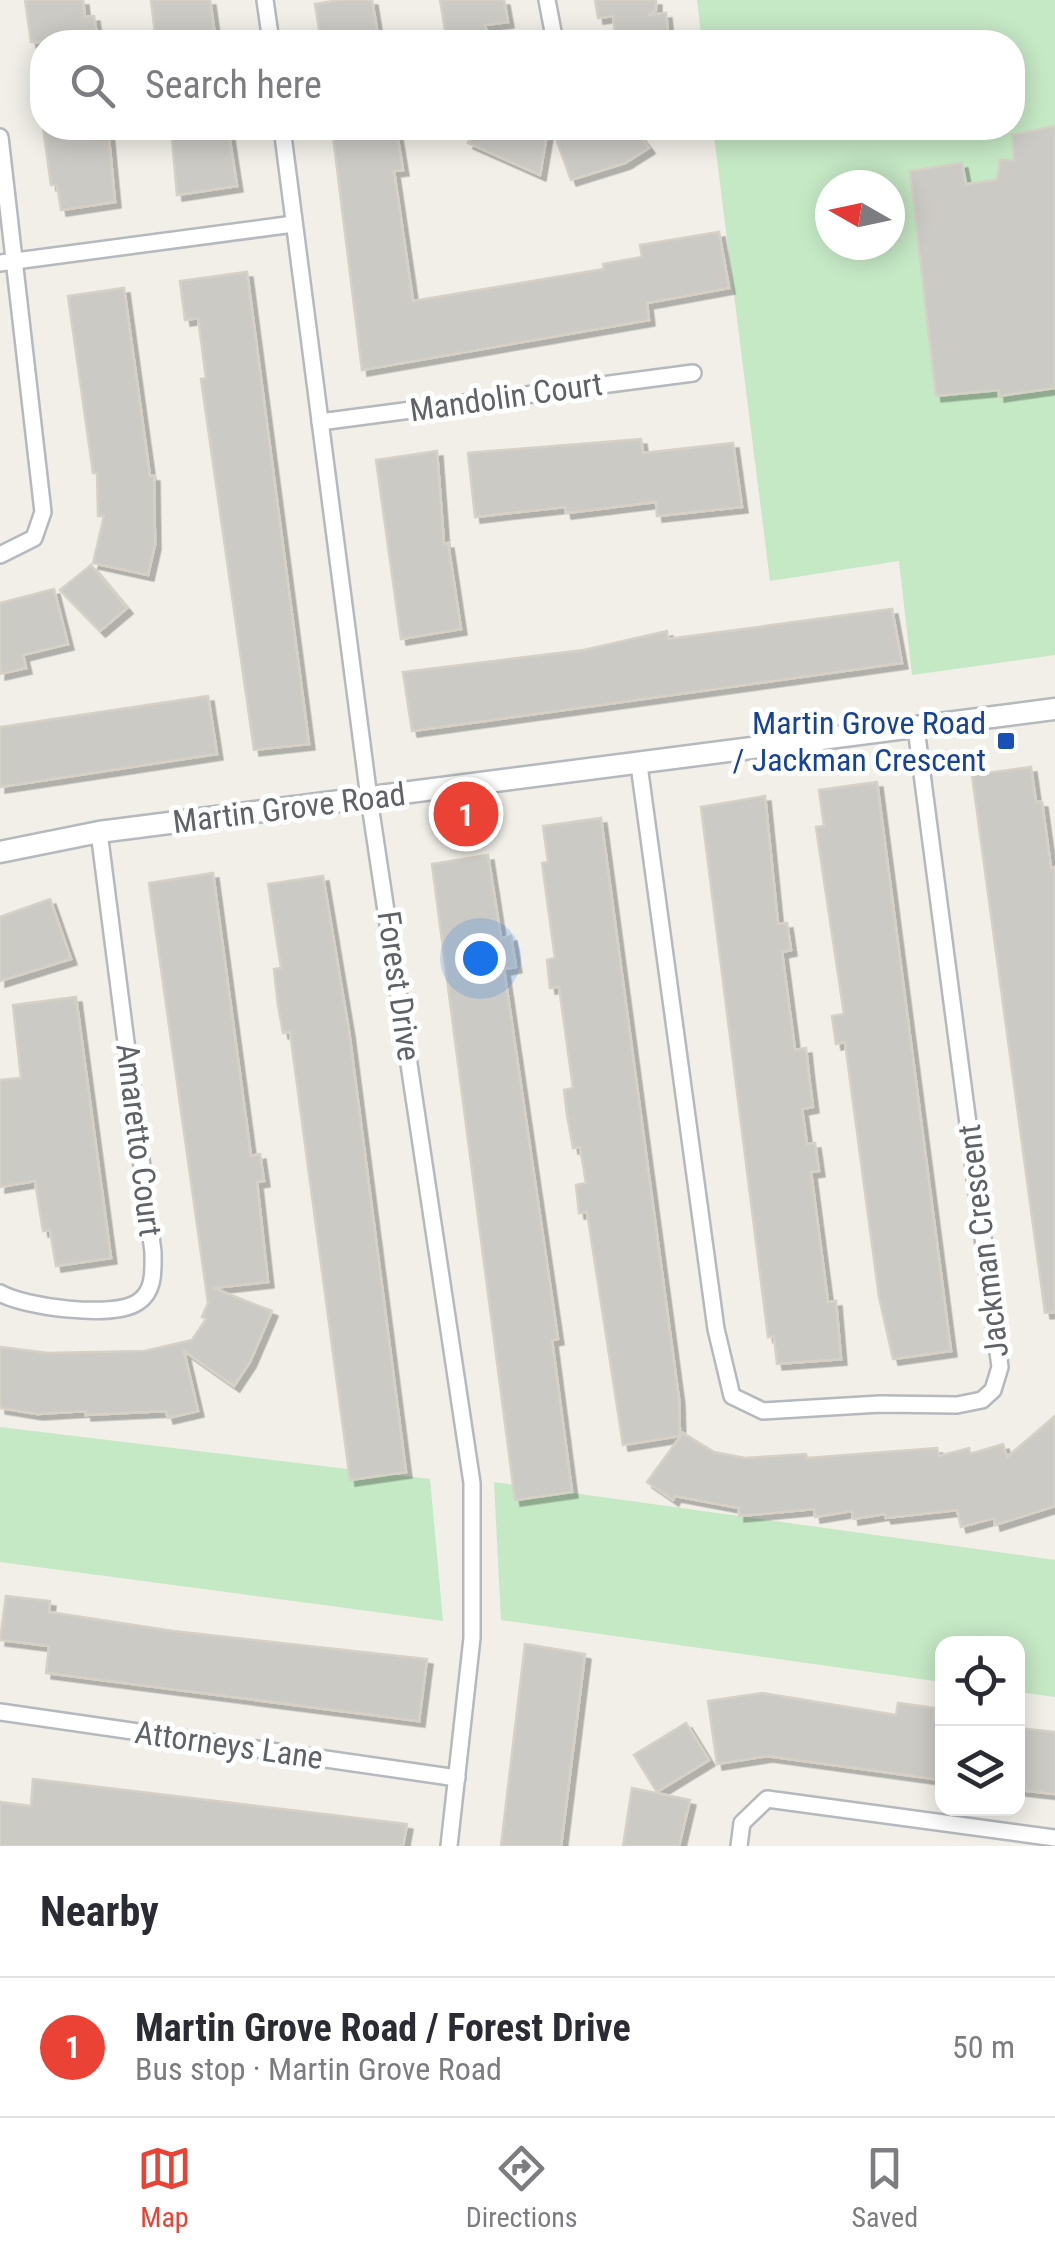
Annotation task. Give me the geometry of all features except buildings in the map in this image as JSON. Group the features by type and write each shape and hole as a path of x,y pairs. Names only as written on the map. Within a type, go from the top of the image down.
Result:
{"street":[{"path":"265,0 269,30"},
{"path":"547,0 552,30"},
{"path":"0,137 8,262 43,512 34,538 0,555"},
{"name":"Forest Drive","path":"284,140 370,798 472,1483 472,1638 449,1846"},
{"path":"8,262 294,224"},
{"name":"Mandolin Court","path":"320,422 693,372"},
{"name":"Martin Grove Road","path":"0,852 99,832 1055,709"},
{"name":"Jackman Crescent","path":"639,765 716,1329 732,1396 763,1410 957,1405 982,1400 993,1390 1000,1366 916,728"},
{"name":"Amaretto Court","path":"0,1293 18,1304 117,1310 138,1302 151,1288 152,1252 99,832"},
{"name":"Attorneys Lane","path":"0,1712 457,1778"},
{"path":"738,1846 742,1823 767,1800 1055,1838"}],"green space":[{"path":"697,0 1055,0 1055,655 912,675 899,561 770,581 715,140 1025,140 1025,30 701,30"},
{"path":"0,1427 430,1479 443,1621 0,1562"},
{"path":"494,1482 1055,1560 1055,1697 1025,1693 1025,1636 935,1636 935,1681 501,1620"}],"place":[{"name":"Martin Grove Road / Jackman Crescent","path":"1006,741"},
{"name":"Martin Grove Road / Forest Drive","path":"466,814"}]}
